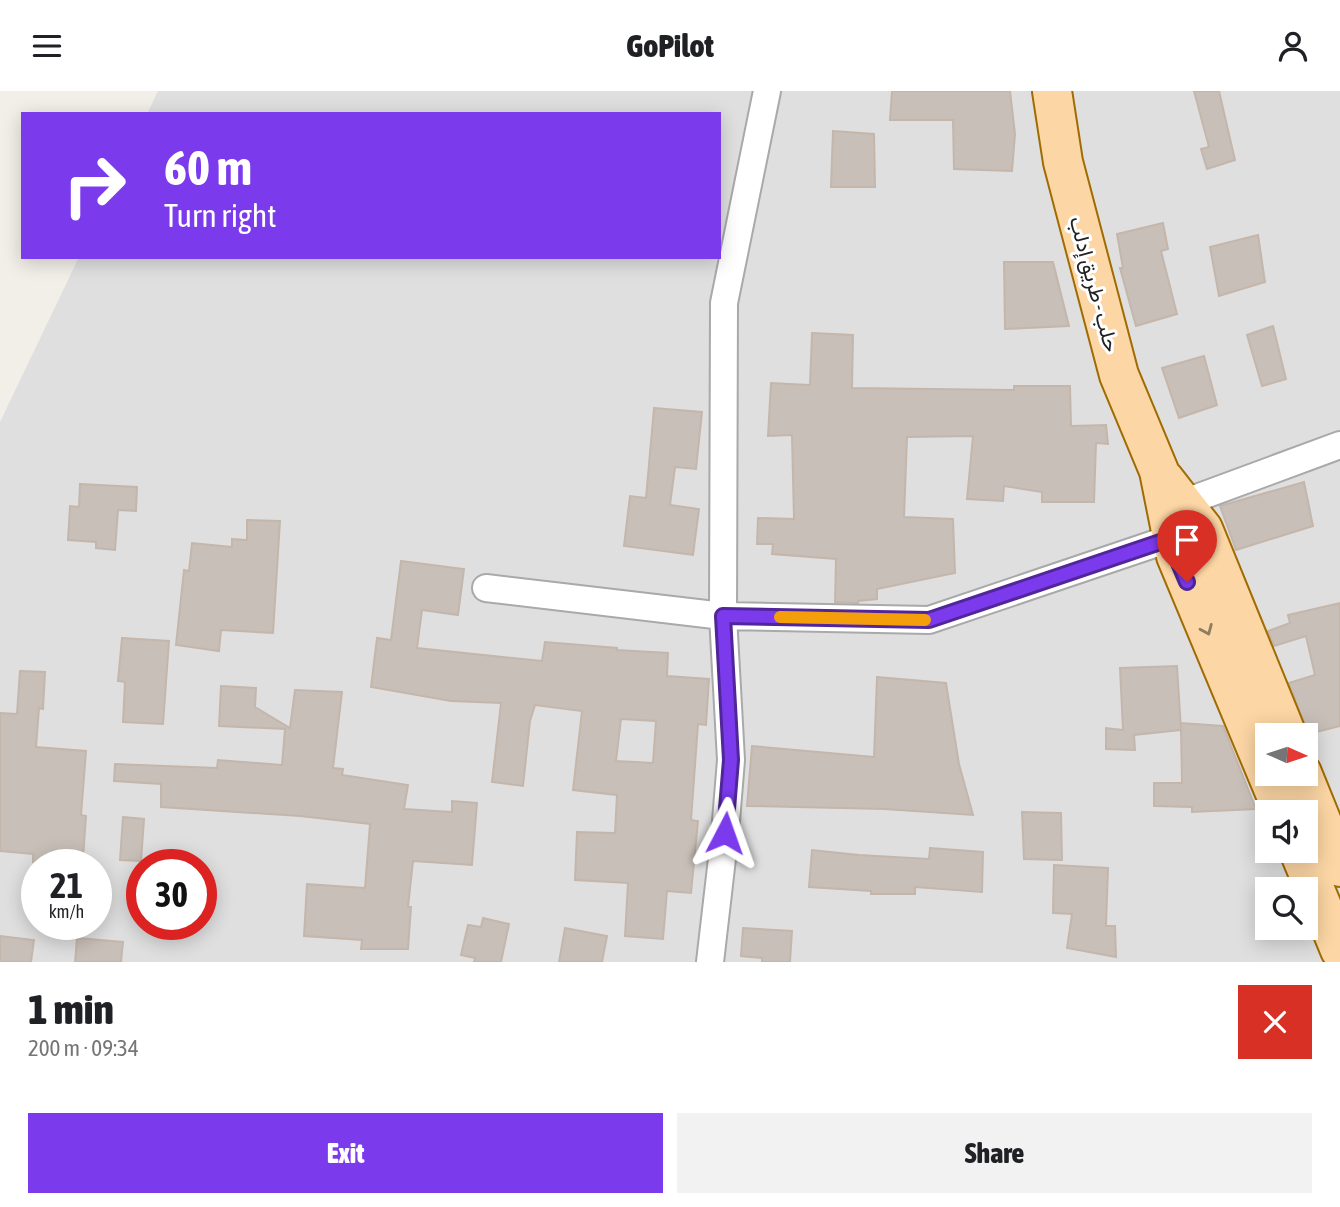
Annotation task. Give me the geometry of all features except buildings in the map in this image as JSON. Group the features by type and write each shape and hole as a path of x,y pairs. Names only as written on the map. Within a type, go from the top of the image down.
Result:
{"main road":[{"name":"حلب - طريق إدلب","path":"1052,91 1063,162 1119,375 1178,520 1176,556 1278,800"},
{"name":"حلب - طريق إدلب","path":"1178,520 1203,529 1282,723"},
{"path":"1307,786 1340,867"},
{"path":"1304,863 1340,950"}],"street":[{"path":"710,962 731,760 723,616 724,303 768,91"},
{"path":"486,588 723,616 929,620 1178,520 1340,445"}],"shaded area":[{"path":"158,91 1340,91 1340,962 0,962 0,422 78,259 721,259 721,112 148,112"}],"slow traffic":[{"path":"780,617 925,620"}],"route":[{"path":"725,833 731,760 723,616 929,620 1172,538 1187,582"}]}
